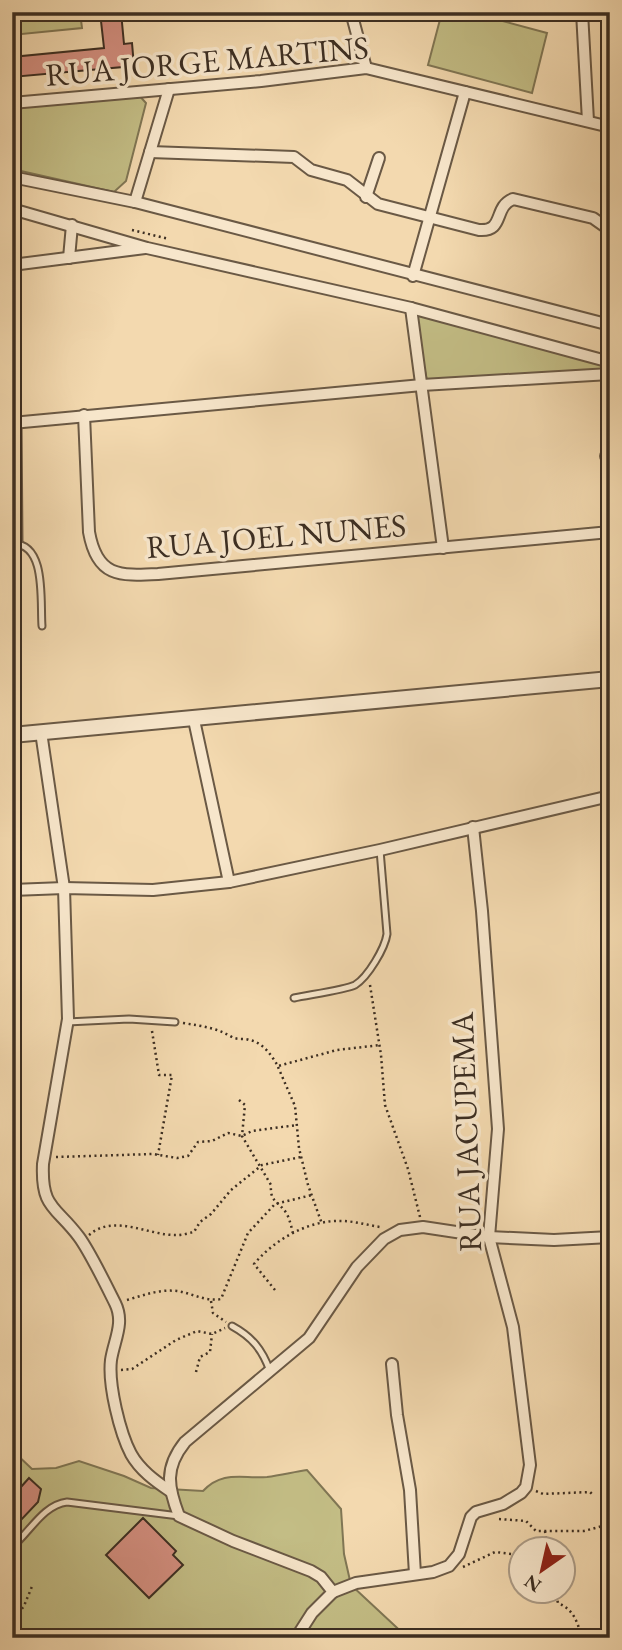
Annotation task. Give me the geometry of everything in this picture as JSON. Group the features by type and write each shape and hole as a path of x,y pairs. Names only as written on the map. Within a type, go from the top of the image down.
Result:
{"street":[{"path":"351,12 366,68"},
{"path":"582,12 588,121"},
{"name":"RUA JORGE MARTINS","path":"12,103 366,68 610,127"},
{"path":"135,202 169,89"},
{"path":"413,276 465,92"},
{"path":"150,152 294,156 311,170 347,180 366,197 388,208 487,231 496,225 503,205 513,199 593,218 610,230"},
{"path":"366,197 379,158"},
{"path":"12,177 135,202 610,326"},
{"path":"12,209 146,247 411,308 610,362"},
{"path":"69,258 72,225"},
{"path":"12,265 146,247"},
{"path":"411,308 443,548"},
{"path":"15,423 422,385 610,374"},
{"name":"RUA JOEL NUNES","path":"84,415 92,549 102,566 115,573 158,574 610,532"},
{"path":"12,735 610,679"},
{"path":"194,720 229,882"},
{"path":"41,732 64,888 67,1022 44,1158 43,1182 46,1198 82,1241 118,1313 119,1328 111,1361 112,1372 116,1405 131,1455 150,1477 170,1491"},
{"path":"12,890 153,890 229,882 610,796"},
{"name":"RUA JACUPEMA","path":"472,827 482,911 498,1129 489,1237 513,1327 530,1465 526,1486"},
{"path":"333,1592 321,1577 311,1571 233,1541 179,1516 170,1491 169,1476 185,1442 309,1338 357,1267 384,1239 400,1230 423,1227 489,1237 554,1240 610,1237"},
{"path":"392,1364 397,1415 410,1490 415,1574"},
{"path":"296,1638 312,1613 333,1592 356,1583 433,1572 449,1566 459,1554 471,1517 476,1512 503,1504 521,1493 526,1486"}],"lane":[{"path":"15,423 16,544 31,549 38,564 42,626"},
{"path":"295,998 355,985 386,945 380,850"},
{"path":"67,1022 129,1019 175,1022"},
{"path":"232,1326 246,1334 262,1351 270,1371"},
{"path":"12,1547 57,1503 179,1516"}],"path":[{"path":"368,970 380,1045 385,1105 408,1170 423,1227"},
{"path":"150,1020 159,1075 172,1075 158,1155"},
{"path":"175,1022 206,1026 226,1032 234,1038 252,1040 270,1052 295,1106 302,1157 322,1224"},
{"path":"278,1066 338,1050 380,1045"},
{"path":"239,1100 245,1105 242,1136 271,1185 270,1192 275,1204 285,1210 293,1233"},
{"path":"44,1158 158,1155 177,1158 188,1156 198,1142 212,1141 228,1133 242,1136 253,1131 297,1125"},
{"path":"82,1241 95,1230 119,1225 177,1236 194,1232 200,1222 211,1214 231,1190 260,1167 302,1157"},
{"path":"115,1304 155,1291 177,1291 211,1301 221,1299 248,1233 275,1204 312,1195"},
{"path":"275,1290 254,1264 264,1253 293,1233 340,1220 400,1230"},
{"path":"211,1301 214,1313 232,1326"},
{"path":"112,1372 132,1369 176,1340 197,1331 212,1334 232,1326"},
{"path":"196,1372 200,1357 210,1352 212,1334"},
{"path":"526,1486 543,1494 590,1492 593,1495"},
{"path":"499,1519 526,1521 536,1531 584,1531 610,1524"},
{"path":"449,1566 466,1567 495,1552 506,1553"},
{"path":"12,1622 24,1606 33,1584"},
{"path":"560,1604 576,1617 582,1638"}],"shaded area":[{"path":"12,12 80,12 82,28 12,35"},
{"path":"442,12 469,12 547,33 532,93 428,65"},
{"path":"137,93 146,103 126,181 114,192 12,169 12,107"},
{"path":"413,312 610,365 610,372 427,381"},
{"path":"12,1450 32,1469 56,1468 79,1461 151,1488 203,1491 210,1484 225,1478 267,1477 307,1470 341,1509 344,1554 351,1585 408,1638 12,1638"}],"building":[{"path":"100,12 121,12 124,44 132,43 134,66 12,77 12,57 104,48"},
{"path":"29,1478 41,1489 38,1502 21,1520 12,1513 12,1497"},
{"path":"143,1518 176,1551 173,1555 183,1565 149,1598 106,1555"}]}
